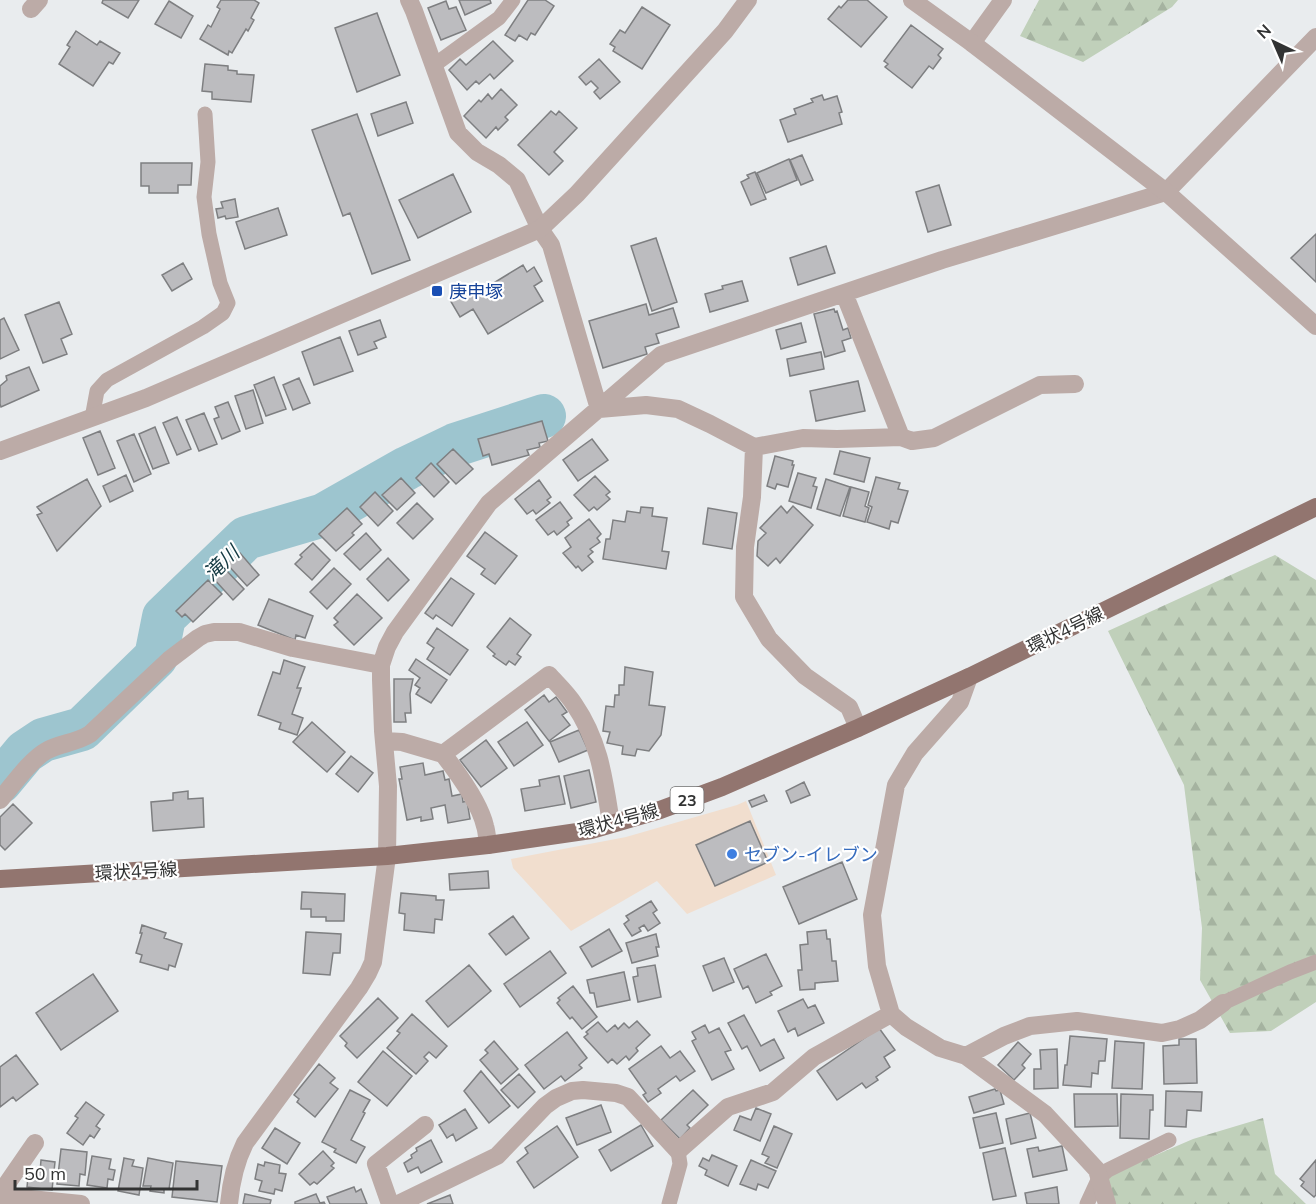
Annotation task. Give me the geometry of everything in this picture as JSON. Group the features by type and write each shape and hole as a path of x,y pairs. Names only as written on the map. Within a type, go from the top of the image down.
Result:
{"main road":[{"name":"環状4号線","path":"0,879 387,856 488,845 591,830 660,810 722,787 858,728 969,677 1316,507"}],"street":[{"path":"409,0 458,133 477,152 499,165 517,180 540,229 551,245 599,409"},
{"path":"2,446 92,418 146,398 540,229 577,194 725,31 748,0"},
{"path":"912,0 972,43 1166,192 1316,326"},
{"path":"972,43 1003,0"},
{"path":"230,1204 233,1174 237,1158 245,1143 368,973 373,962 387,856 388,786 383,731 381,665 395,632 489,503 661,355 942,260 1166,192 1316,37"},
{"path":"844,293 901,437"},
{"path":"599,409 646,405 678,409 754,447 803,438 901,437 912,441 934,438 1040,385 1075,384"},
{"path":"754,447 752,497 745,548 744,597 769,639 805,676 849,707 858,728"},
{"path":"0,800 36,758 52,748 81,740 90,734 169,660 205,634 239,632 293,648 381,665"},
{"path":"443,754 549,675 573,703 591,732 601,761 611,823"},
{"path":"969,677 960,702 915,753 896,785 872,915 877,966 891,1014 906,1027 940,1048 966,1056 1045,1114 1096,1170 1107,1204"},
{"path":"385,741 402,742 443,754 478,808 485,824 488,845"},
{"path":"966,1056 1004,1036 1042,1024 1077,1021 1162,1033 1180,1029 1200,1020 1223,1003"},
{"path":"398,1204 497,1156 545,1106 572,1091 583,1090 628,1096 678,1151 728,1107 773,1092 813,1057 891,1014"},
{"path":"390,1204 376,1164 426,1125"},
{"path":"35,1143 0,1195 81,1204"}],"lane":[{"path":"434,66 499,18 513,0"},
{"path":"92,418 97,391 107,380 203,327 223,313 228,303 220,283 208,234 204,197 208,162 205,114"},
{"path":"1223,1003 1316,962"},
{"path":"1087,1204 1099,1178 1108,1170 1170,1140"},
{"path":"669,1204 680,1164 678,1151"}],"shaded area":[{"path":"746,801 776,875 687,914 657,881 571,931 513,868 511,859 626,837"}],"green space":[{"path":"1039,0 1178,0 1172,7 1083,62 1020,36"},
{"path":"1275,555 1316,580 1316,1002 1271,1031 1230,1033 1200,980 1202,928 1184,785 1108,631"},
{"path":"1263,1118 1275,1174 1306,1204 1101,1204 1105,1177 1193,1139"}],"building":[{"path":"103,0 139,0 128,18 102,3"},
{"path":"221,0 254,0 259,3 251,18 254,20 248,31 246,29 232,53 229,51 228,55 200,39 208,25 211,27 220,9 217,7"},
{"path":"459,0 490,0 491,3 465,15"},
{"path":"528,0 545,0 554,6 535,35 531,33 527,40 519,35 515,41 505,35"},
{"path":"848,0 867,0 887,17 861,47 828,19 839,6 841,8"},
{"path":"169,1 193,16 181,38 155,24"},
{"path":"446,1 449,9 456,7 466,30 441,40 428,8"},
{"path":"642,7 670,25 642,69 613,51 615,47 610,44 620,30 625,33"},
{"path":"377,13 400,75 357,92 335,28"},
{"path":"911,25 943,49 938,55 941,58 933,69 929,66 912,88 885,67 888,64 884,61"},
{"path":"76,31 97,45 100,41 120,53 113,64 109,62 93,86 59,64 70,47 67,45"},
{"path":"493,41 513,61 494,79 490,74 479,84 476,81 467,90 449,70 460,59 466,65"},
{"path":"599,59 620,82 600,99 594,92 598,88 591,81 586,85 579,77"},
{"path":"205,64 228,66 228,70 237,71 237,74 254,75 251,102 212,99 212,92 202,91"},
{"path":"501,89 517,105 505,117 508,120 498,130 496,127 486,138 464,116 479,100 481,102 488,94 492,99"},
{"path":"822,95 824,100 837,96 842,112 839,113 842,124 788,142 780,120 796,114 794,109 813,102 811,99"},
{"path":"406,102 413,123 378,136 371,114"},
{"path":"551,111 556,115 559,111 577,128 554,152 563,161 549,175 518,145"},
{"path":"357,114 410,260 372,274 350,213 343,216 312,130"},
{"path":"802,155 813,180 801,185 790,160"},
{"path":"789,159 797,180 766,193 757,173"},
{"path":"141,163 192,163 191,185 178,185 178,193 149,193 149,186 141,186"},
{"path":"755,172 766,199 751,205 741,182 749,178 747,175"},
{"path":"453,174 471,212 418,238 399,200"},
{"path":"939,185 951,225 928,232 916,192"},
{"path":"235,199 238,217 218,218 216,209 223,208 221,202"},
{"path":"278,208 287,235 245,249 236,222"},
{"path":"1316,234 1316,282 1291,258"},
{"path":"656,238 677,302 652,311 631,246"},
{"path":"826,246 835,273 798,285 790,258"},
{"path":"183,263 192,279 172,291 162,275"},
{"path":"523,265 527,272 534,267 542,281 534,286 543,301 488,334 473,309 460,317 450,300 467,289 471,297"},
{"path":"742,281 748,301 710,312 705,294 723,289 722,286"},
{"path":"59,302 72,334 61,339 67,354 43,363 25,315"},
{"path":"646,304 649,315 673,308 679,327 656,334 659,343 645,347 647,354 603,368 589,321"},
{"path":"834,309 835,312 837,311 843,330 848,328 851,338 842,341 845,351 825,357 814,314"},
{"path":"4,318 19,350 0,359 0,320"},
{"path":"380,320 386,337 374,342 377,348 358,355 349,331"},
{"path":"801,323 806,342 781,349 776,330"},
{"path":"340,337 353,371 314,385 302,352"},
{"path":"821,352 824,369 790,376 787,359"},
{"path":"29,367 39,390 1,407 0,386 7,380 6,376"},
{"path":"274,377 286,409 266,416 254,385"},
{"path":"299,378 310,403 293,410 283,385"},
{"path":"858,381 865,411 816,421 810,391"},
{"path":"253,390 263,423 246,429 235,396"},
{"path":"228,402 240,431 222,439 214,419 219,417 215,407"},
{"path":"204,413 217,444 199,451 186,420"},
{"path":"177,417 191,449 177,455 163,423"},
{"path":"542,421 548,441 539,443 540,447 527,450 529,455 492,465 489,454 483,456 478,439"},
{"path":"155,427 169,463 153,469 139,434"},
{"path":"100,431 115,468 98,475 83,438"},
{"path":"134,434 151,474 134,482 117,441"},
{"path":"592,439 608,460 578,481 563,460"},
{"path":"453,449 473,469 456,484 437,464"},
{"path":"840,451 870,458 864,482 834,474"},
{"path":"775,456 793,461 788,487 777,484 775,489 767,486"},
{"path":"431,463 449,482 434,497 416,478"},
{"path":"798,473 816,478 813,486 817,487 811,508 789,501"},
{"path":"126,475 133,491 110,502 103,486"},
{"path":"595,476 610,492 606,495 610,499 597,510 594,507 589,511 574,495"},
{"path":"876,477 900,483 898,489 908,491 898,523 891,521 889,529 867,522 872,507 868,505"},
{"path":"401,478 415,493 397,510 382,495"},
{"path":"87,479 101,506 57,551 37,515 42,513 37,507"},
{"path":"826,479 850,487 840,516 817,509"},
{"path":"539,480 551,497 547,500 550,503 536,514 533,510 527,514 515,499"},
{"path":"851,487 869,492 865,506 869,508 865,522 843,516"},
{"path":"375,492 393,511 378,526 360,507"},
{"path":"560,502 572,518 567,522 569,525 557,535 554,531 548,535 536,520"},
{"path":"417,503 433,519 413,539 397,523"},
{"path":"781,506 787,513 793,506 813,525 780,563 776,558 768,566 757,556 758,541 766,533 760,528"},
{"path":"641,507 653,508 652,516 667,518 662,551 669,552 666,569 603,559 606,539 610,539 613,520 625,522 627,511 640,513"},
{"path":"347,508 362,524 352,533 354,535 336,551 319,534"},
{"path":"708,508 737,513 732,549 703,544"},
{"path":"589,519 601,534 597,538 600,542 590,549 593,552 588,556 593,562 582,571 578,566 576,568 563,553 571,547 565,538"},
{"path":"485,532 517,556 495,584 481,574 485,569 467,556"},
{"path":"366,533 381,550 360,570 344,554"},
{"path":"313,543 330,560 312,580 295,564 302,557 300,555"},
{"path":"240,553 259,575 247,586 227,564"},
{"path":"388,558 409,580 388,601 367,579"},
{"path":"334,568 351,584 327,609 310,592"},
{"path":"225,569 244,589 233,600 214,579"},
{"path":"451,578 474,594 452,626 436,615 433,619 425,613"},
{"path":"208,580 222,594 193,622 185,614 182,617 176,611"},
{"path":"357,594 382,618 354,645 334,625 338,622 334,618"},
{"path":"269,599 313,616 305,638 296,635 295,640 258,625"},
{"path":"510,618 531,635 517,654 521,657 515,665 509,661 506,665 493,656 495,654 487,647"},
{"path":"437,628 468,650 450,675 427,659 434,648 427,643"},
{"path":"416,659 447,680 431,703 416,694 420,688 415,685 420,678 409,670"},
{"path":"284,660 305,667 297,688 301,688 292,714 303,718 297,735 279,729 281,723 258,715 273,672 280,674"},
{"path":"625,667 653,672 649,705 665,707 661,735 649,751 637,749 635,756 622,754 623,746 607,743 610,732 603,731 606,706 614,707 615,695 619,695 619,685 624,685"},
{"path":"394,679 413,679 410,694 411,713 405,713 406,722 394,722"},
{"path":"544,695 549,702 556,697 567,712 562,715 570,725 549,741 525,710"},
{"path":"312,722 345,752 327,772 293,742"},
{"path":"527,722 543,745 514,766 498,742"},
{"path":"579,730 588,750 559,762 550,742"},
{"path":"486,740 507,768 481,787 460,760"},
{"path":"351,756 373,773 358,792 336,774"},
{"path":"423,763 425,775 443,771 445,780 449,779 452,796 462,794 463,802 467,801 470,819 448,823 445,805 431,808 433,819 421,821 421,817 407,820 399,779 402,779 400,767"},
{"path":"589,770 596,802 571,808 564,776"},
{"path":"559,776 565,804 525,811 521,789 540,786 539,780"},
{"path":"804,782 810,795 791,803 786,791"},
{"path":"188,791 188,799 203,798 204,827 153,831 151,802 173,800 173,793"},
{"path":"764,795 767,801 752,807 749,801"},
{"path":"13,804 32,823 5,850 0,845 0,817"},
{"name":"セブン-イレブン","path":"750,821 768,862 715,886 696,845"},
{"path":"842,862 857,899 799,924 783,887"},
{"path":"488,871 489,888 450,890 449,874"},
{"path":"302,892 345,894 344,921 326,921 326,917 311,917 311,909 301,909"},
{"path":"401,893 436,896 436,900 444,900 442,920 435,919 434,933 404,930 405,914 399,913"},
{"path":"651,901 657,910 653,913 660,923 648,931 644,925 639,928 641,931 632,936 624,924 629,920 626,916"},
{"path":"513,916 529,938 506,955 489,934"},
{"path":"142,925 166,933 164,938 182,944 175,967 169,965 168,970 140,962 142,955 136,953"},
{"path":"609,929 622,951 592,967 580,947"},
{"path":"826,930 827,939 830,939 832,961 836,961 838,981 815,983 815,989 800,990 798,970 802,970 800,945 808,944 807,932"},
{"path":"306,932 341,934 340,953 333,953 330,975 303,973"},
{"path":"656,934 659,947 656,947 658,956 632,963 626,943"},
{"path":"550,951 566,973 520,1007 504,984"},
{"path":"766,954 782,986 770,992 772,995 756,1003 748,986 743,989 734,969"},
{"path":"724,958 734,982 713,991 703,966"},
{"path":"469,965 491,991 448,1027 426,1001"},
{"path":"655,965 661,997 638,1002 633,977 638,976 637,968"},
{"path":"624,972 630,1000 597,1007 594,993 590,993 587,980"},
{"path":"93,974 118,1011 61,1050 36,1013"},
{"path":"573,986 597,1017 582,1029 557,1003 560,1000 558,998"},
{"path":"378,998 398,1018 357,1058 345,1046 347,1043 340,1036"},
{"path":"803,999 808,1008 815,1005 824,1023 798,1036 795,1028 788,1032 778,1011"},
{"path":"412,1014 447,1046 436,1058 429,1052 424,1057 428,1061 416,1074 387,1048 400,1033 397,1031"},
{"path":"744,1015 761,1046 774,1039 784,1058 760,1071 747,1046 742,1049 728,1023"},
{"path":"637,1021 650,1035 636,1048 638,1051 629,1060 626,1056 617,1064 612,1059 608,1063 584,1037 588,1034 586,1032 598,1022 607,1032 615,1025 618,1029 624,1023 629,1028"},
{"path":"705,1025 709,1033 719,1028 731,1050 725,1052 734,1069 712,1080 692,1041 696,1039 692,1032"},
{"path":"879,1028 895,1050 884,1057 890,1067 876,1077 878,1080 866,1088 862,1083 837,1100 817,1071"},
{"path":"567,1032 587,1058 579,1065 582,1068 565,1081 561,1076 544,1089 525,1065"},
{"path":"1070,1036 1107,1039 1105,1061 1099,1061 1098,1074 1092,1073 1091,1087 1063,1085"},
{"path":"1179,1039 1196,1039 1197,1083 1164,1084 1163,1046 1179,1045"},
{"path":"494,1041 518,1069 501,1084 480,1060 488,1053 485,1050"},
{"path":"1115,1041 1144,1043 1142,1089 1112,1088"},
{"path":"1018,1042 1031,1054 1022,1065 1025,1068 1014,1080 998,1065"},
{"path":"661,1046 670,1058 680,1051 695,1071 680,1081 676,1076 658,1089 661,1093 648,1102 643,1095 646,1093 629,1069"},
{"path":"1057,1049 1058,1088 1034,1089 1034,1069 1041,1069 1040,1050"},
{"path":"383,1051 412,1076 387,1106 358,1082"},
{"path":"16,1055 38,1084 16,1101 13,1097 0,1107 0,1067"},
{"path":"319,1064 335,1078 330,1083 338,1089 315,1117 297,1102 299,1099 294,1095"},
{"path":"481,1071 510,1106 489,1123 464,1091"},
{"path":"519,1074 535,1092 518,1108 501,1090"},
{"path":"995,1089 1000,1090 1004,1104 974,1113 969,1097"},
{"path":"350,1090 370,1100 351,1140 365,1147 356,1163 334,1152 336,1149 322,1142"},
{"path":"693,1090 708,1105 687,1125 690,1128 680,1139 661,1120"},
{"path":"1166,1091 1202,1092 1201,1111 1187,1110 1186,1127 1165,1126"},
{"path":"1074,1094 1117,1094 1118,1126 1075,1127"},
{"path":"1121,1094 1153,1095 1149,1139 1120,1138"},
{"path":"86,1102 104,1115 96,1126 100,1129 94,1138 90,1135 83,1145 67,1133 78,1118 75,1116"},
{"path":"601,1105 611,1132 577,1145 566,1118"},
{"path":"756,1108 771,1114 760,1141 734,1130 740,1116 751,1120"},
{"path":"465,1109 477,1128 456,1141 453,1134 447,1138 439,1125"},
{"path":"996,1113 1003,1143 980,1148 973,1118"},
{"path":"1030,1113 1036,1138 1011,1144 1006,1119"},
{"path":"641,1125 653,1146 611,1171 599,1150"},
{"path":"557,1126 578,1157 534,1188 517,1162 528,1153 525,1148"},
{"path":"774,1126 792,1134 777,1168 765,1163 769,1157 762,1154"},
{"path":"275,1128 300,1143 287,1164 262,1148"},
{"path":"431,1140 442,1162 421,1173 418,1167 408,1172 404,1163 412,1158 411,1155 417,1151 416,1148"},
{"path":"1062,1146 1067,1170 1033,1177 1027,1149 1038,1147 1039,1151"},
{"path":"1005,1148 1016,1196 993,1200 983,1153"},
{"path":"61,1149 87,1152 85,1175 80,1174 79,1186 57,1184"},
{"path":"323,1151 334,1163 331,1166 334,1168 317,1184 314,1182 310,1185 299,1174"},
{"path":"712,1155 737,1166 728,1186 705,1175 707,1170 699,1166 703,1158 709,1161"},
{"path":"92,1156 111,1159 109,1169 115,1170 113,1180 108,1179 107,1188 87,1185"},
{"path":"124,1158 134,1160 132,1166 143,1168 139,1195 118,1191"},
{"path":"148,1158 173,1163 169,1189 164,1189 164,1193 150,1191 151,1186 143,1186"},
{"path":"41,1160 55,1162 52,1190 27,1187 28,1177 33,1177 34,1171 40,1172"},
{"path":"751,1160 776,1171 768,1188 758,1184 756,1190 740,1184"},
{"path":"1316,1160 1316,1195 1314,1197 1301,1186 1304,1182 1300,1179"},
{"path":"176,1161 222,1166 217,1202 172,1197"},
{"path":"265,1162 280,1165 279,1173 286,1174 282,1191 275,1189 274,1194 259,1191 262,1181 255,1179 258,1164 264,1166"},
{"path":"354,1187 356,1192 361,1189 367,1204 330,1204 327,1197"},
{"path":"1057,1187 1059,1204 1027,1204 1025,1193"},
{"path":"245,1194 271,1200 270,1204 243,1204"},
{"path":"316,1194 320,1203 325,1204 295,1204 295,1202"},
{"path":"450,1195 453,1204 427,1204"}],"waterway":[{"name":"滝川","path":"0,782 25,752 43,740 82,729 156,657 164,617 246,538 324,515 407,468 455,445 544,416"}],"place":[{"name":"庚申塚","path":"437,291"},
{"name":"セブン-イレブン","path":"732,854"}]}
